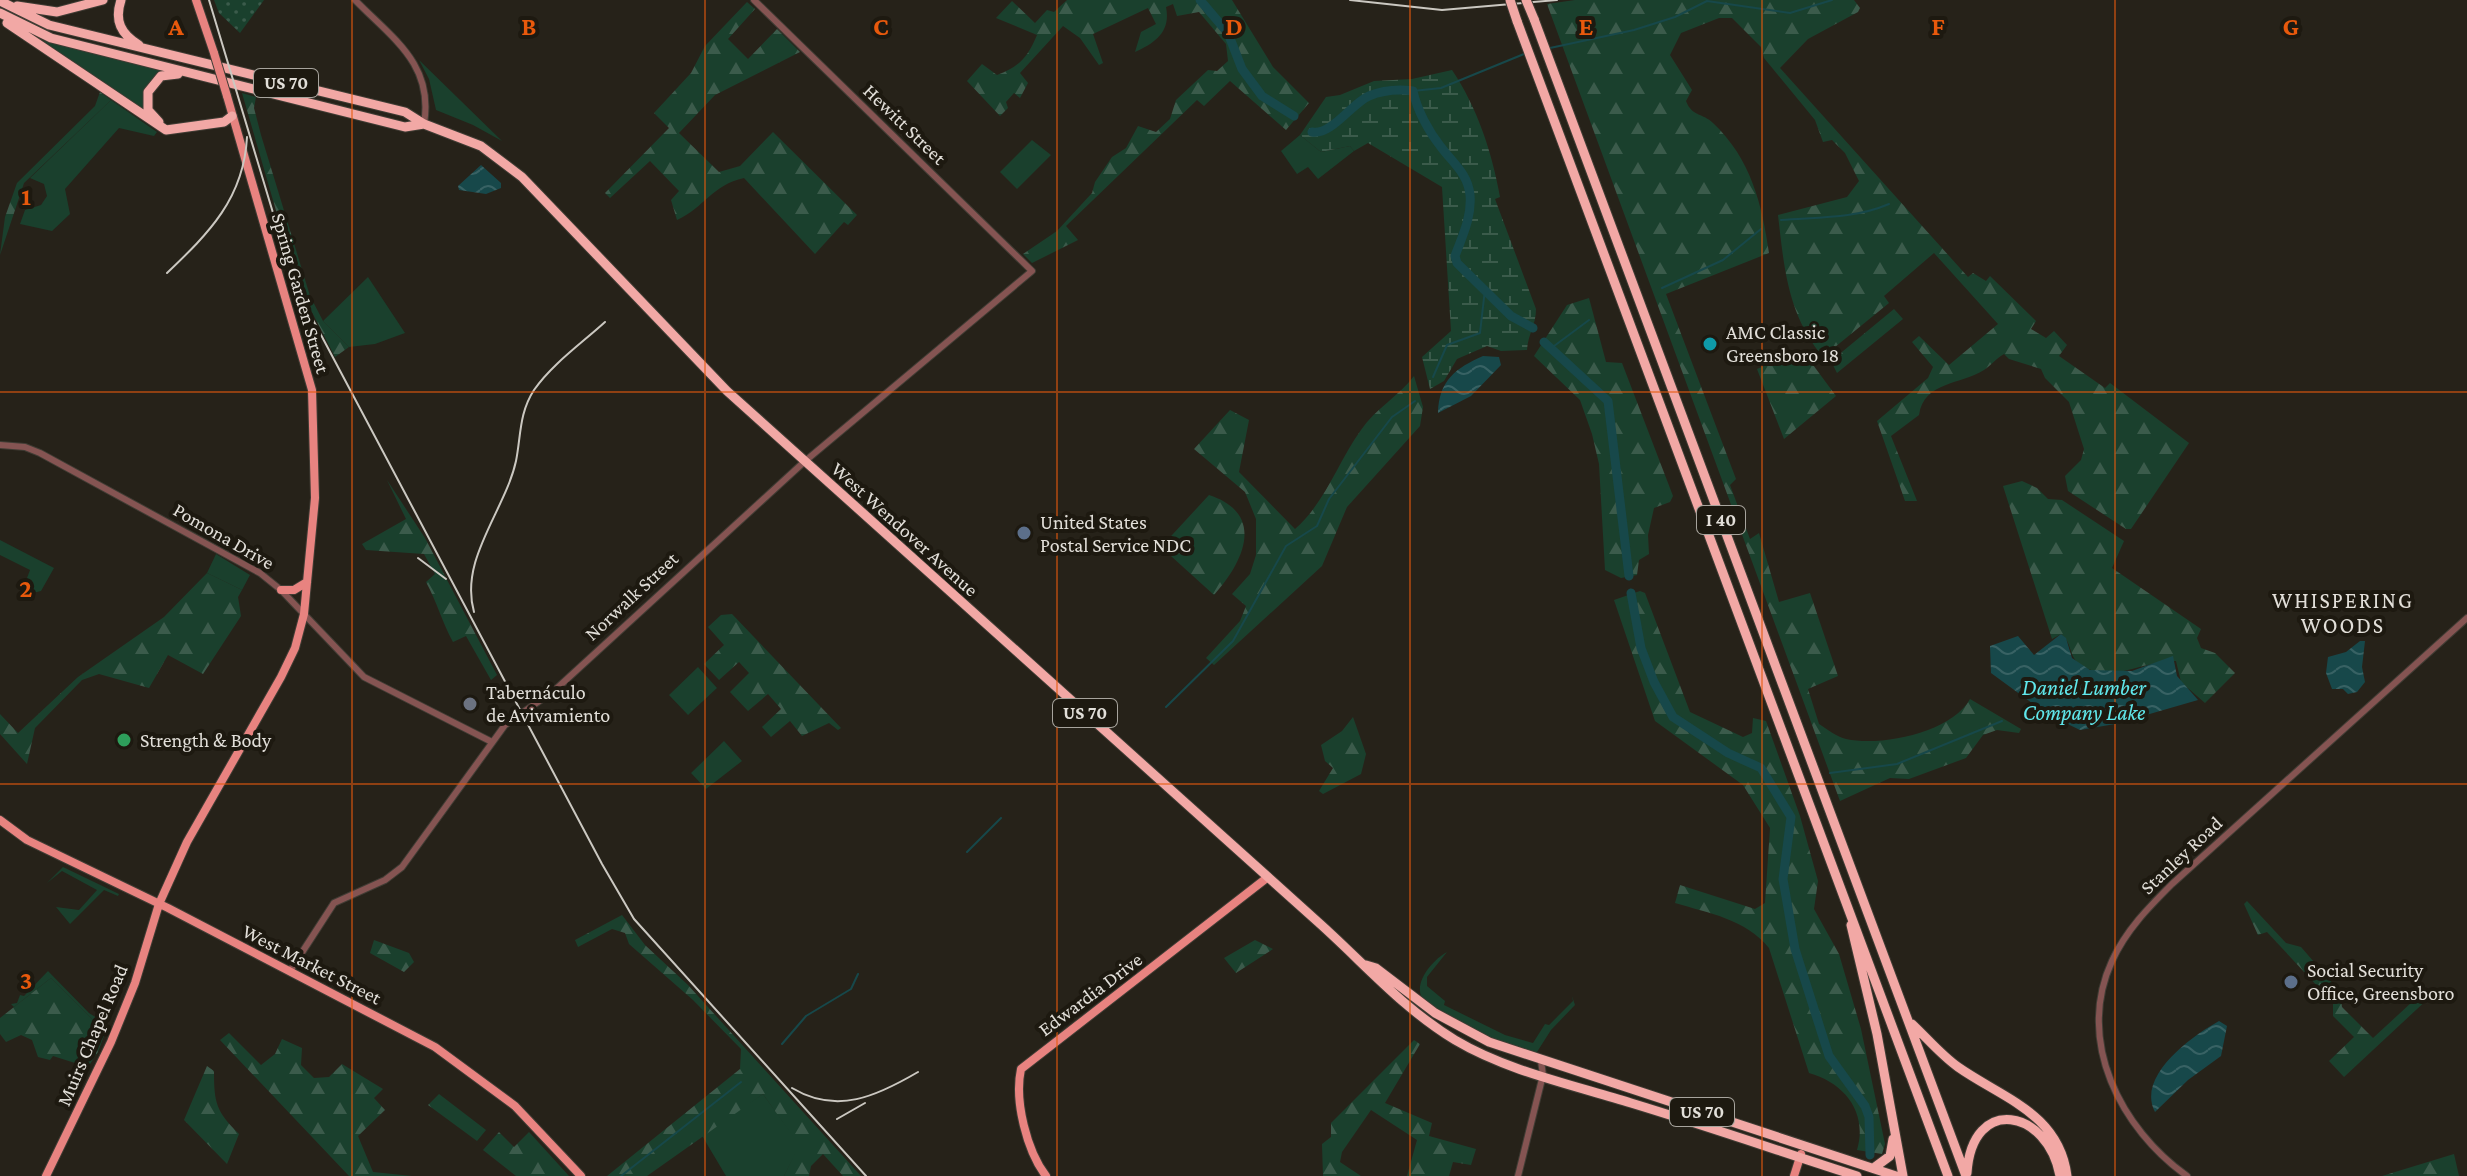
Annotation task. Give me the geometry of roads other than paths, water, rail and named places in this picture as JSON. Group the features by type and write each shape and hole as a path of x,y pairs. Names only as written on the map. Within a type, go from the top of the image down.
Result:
{"highway":[{"path":"1,1 57,12 103,0"},
{"path":"121,0 118,20 122,32 145,49"},
{"name":"I 40","path":"1510,0 1948,1176"},
{"name":"I 40","path":"1526,0 1966,1176"},
{"name":"West Wendover Avenue","path":"1,1 49,25 405,112 424,124 467,139 512,168 692,357 804,462 1366,965 1376,968 1425,1006 1473,1035 1546,1062 1896,1176"},
{"path":"0,16 166,130 224,122 232,116"},
{"name":"West Wendover Avenue","path":"0,16 51,38 250,90 405,127 424,124"},
{"path":"232,116 166,125 150,114 147,96 154,82 168,74 250,90"},
{"path":"1834,864 1862,963 1903,1176"},
{"name":"West Wendover Avenue","path":"1366,965 1370,975 1404,1005 1455,1040 1543,1075 1857,1176"},
{"path":"1909,1021 1955,1065 2030,1109 2052,1136 2067,1176"},
{"path":"1966,1176 1969,1150 1978,1133 1990,1123 2007,1119 2025,1123 2046,1140 2060,1176"},
{"path":"1713,1129 1717,1125 1761,1131"},
{"path":"1875,1167 1890,1156 1895,1131"}],"main road":[{"name":"Spring Garden Street","path":"159,904 205,807 295,648 304,614 315,498 312,390 196,0"},
{"path":"281,590 294,590 307,582"},
{"name":"West Market Street","path":"0,820 27,840 290,971 456,1060 515,1106 581,1176"},
{"name":"Edwardia Drive","path":"1046,1176 1030,1145 1019,1092 1021,1069 1268,877"},
{"name":"Muirs Chapel Road","path":"46,1176 111,1043 135,983 159,904"},
{"path":"1794,1176 1803,1145"}],"street":[{"path":"355,0 419,70 428,100 424,124"},
{"name":"Hewitt Street","path":"754,0 1032,271"},
{"name":"Norwalk Street","path":"290,971 334,903 385,880 402,867 490,741 521,711 555,690 804,462 1032,271"},
{"name":"Pomona Drive","path":"0,445 25,447 40,453 253,568 281,590 364,677 490,741"},
{"name":"Stanley Road","path":"2187,1176 2139,1133 2120,1102 2106,1068 2100,1041 2101,1001 2111,962 2149,906 2467,618"},
{"path":"1518,1176 1546,1062"}],"water":[{"path":"481,165 501,183 501,188 486,194 459,190 458,186"},
{"path":"1483,356 1499,357 1501,365 1471,396 1438,413 1442,392 1451,377"},
{"name":"Daniel Lumber Company Lake","path":"2061,634 2066,638 2072,658 2090,670 2132,671 2173,656 2177,676 2198,700 2115,724 2080,730 2047,714 1991,673 1990,646 2018,636 2034,655"},
{"path":"2360,641 2365,641 2362,667 2365,682 2357,692 2348,694 2343,689 2332,689 2326,673 2328,657 2346,652"},
{"path":"2219,1021 2227,1026 2221,1056 2188,1080 2155,1112 2151,1098 2160,1071 2182,1047"}],"waterway":[{"path":"1200,0 1228,33 1242,69 1262,96 1294,116"},
{"path":"1550,48 1634,30 1675,17 1707,1 1790,13 1832,0"},
{"path":"1413,91 1441,88 1524,54"},
{"path":"1312,132 1327,129 1369,96 1391,90 1413,91 1428,128 1459,169 1469,188 1469,211 1455,256 1457,263 1511,316 1533,328"},
{"path":"1781,220 1849,215 1889,204"},
{"path":"1662,288 1723,260 1761,229"},
{"path":"1433,377 1447,345 1480,333 1485,289"},
{"path":"1550,349 1589,320"},
{"path":"1544,342 1608,401 1629,576"},
{"path":"1166,707 1233,641 1286,546 1317,526 1329,499 1392,417 1415,401"},
{"path":"1631,593 1641,648 1654,682 1673,717 1728,753 1761,768 1791,817 1783,879 1795,949 1829,1056 1865,1106 1869,1117 1870,1155"},
{"path":"1830,773 1897,764 2002,721"},
{"path":"967,852 1001,818"},
{"path":"782,1044 806,1016 851,989 858,974"},
{"path":"621,1176 741,1082"}],"railway":[{"path":"209,0 295,286 602,864 634,919 866,1176"},
{"path":"1350,0 1442,10 1557,0"},
{"path":"167,273 222,213 239,178 247,137"},
{"path":"474,612 471,592 473,573 485,535 510,480 529,399 549,371 605,322"},
{"path":"418,558 446,579"},
{"path":"792,1088 809,1096 841,1101 872,1095 918,1072"},
{"path":"837,1119 865,1103"}],"place":[{"name":"AMC Classic Greensboro 18","path":"1710,344"},
{"name":"United States Postal Service NDC","path":"1024,533"},
{"name":"Tabernáculo de Avivamiento","path":"470,704"},
{"name":"Strength & Body","path":"124,740"},
{"name":"Social Security Office, Greensboro","path":"2291,982"}],"district":[{"name":"WHISPERING WOODS","path":"2343,612"}]}
